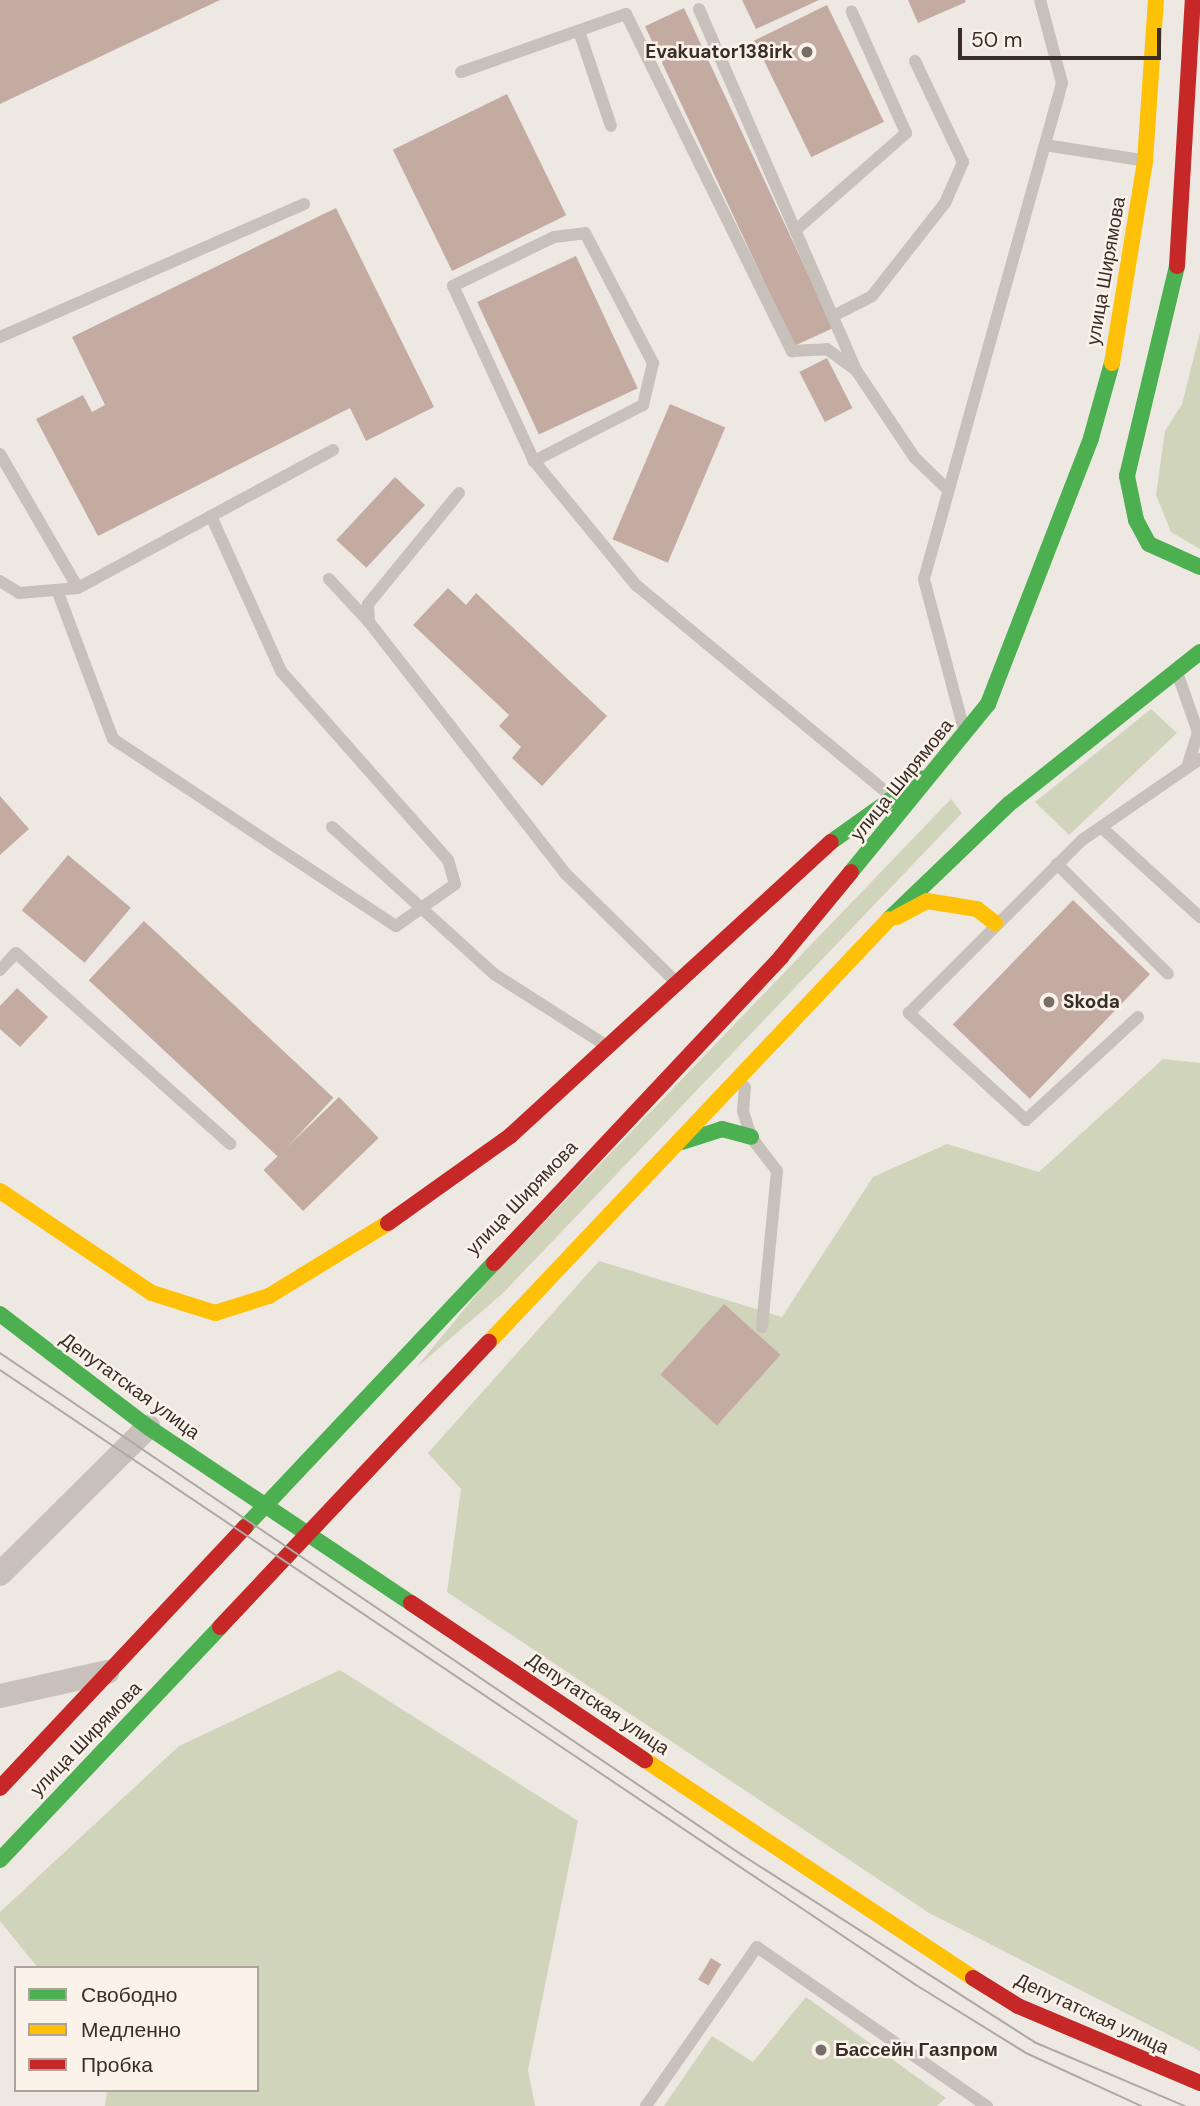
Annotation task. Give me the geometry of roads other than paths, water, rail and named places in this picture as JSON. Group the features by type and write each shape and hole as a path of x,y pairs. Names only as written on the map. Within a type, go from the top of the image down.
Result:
{"main road":[{"name":"улица Ширямова","path":"0,1788 347,1413 781,957 965,736 1002,678 1091,438 1117,343 1145,161 1156,0"},
{"path":"1193,0 1187,194 1172,305 1127,476 1133,513 1149,544 1200,567"},
{"path":"863,945 1009,804 1194,656"},
{"path":"0,1191 152,1293 201,1312 224,1312 293,1286 354,1248 510,1136 677,983 805,860 892,797 942,765"},
{"path":"863,945 927,901 976,909 995,923"},
{"name":"улица Ширямова","path":"0,1860 389,1446 682,1142 863,945"},
{"path":"682,1142 722,1129 751,1137"},
{"name":"Депутатская улица","path":"0,1314 148,1427 942,1959 1018,2006 1200,2083"},
{"path":"39,1747 75,1780"}],"street":[{"path":"0,1574 148,1427"},
{"path":"0,1696 111,1671"}],"lane":[{"path":"965,736 924,579 1062,83 1040,0"},
{"path":"699,9 836,314 856,370 915,458 948,490"},
{"path":"798,228 906,133 852,12"},
{"path":"461,72 626,15 792,352 827,349 856,370"},
{"path":"579,31 611,126"},
{"path":"836,314 872,296 944,203 963,163 915,61"},
{"path":"1045,145 1145,161"},
{"path":"1187,194 1200,168"},
{"path":"0,337 304,204"},
{"path":"534,461 643,405 653,363 585,233 554,237 453,286 534,461 636,585 892,797"},
{"path":"0,581 19,593 78,588 333,450"},
{"path":"0,454 78,588"},
{"path":"369,622 368,604 459,493"},
{"path":"57,590 113,739 396,926 424,910 455,884 448,860 281,671 211,516"},
{"path":"329,579 369,622 567,876 677,983"},
{"path":"1185,768 1198,738 1177,676 1194,656"},
{"path":"1138,1017 1026,1120 909,1013 995,923 1057,864 1101,827 1200,759"},
{"path":"332,827 494,974 607,1046"},
{"path":"1101,827 1200,917"},
{"path":"1057,864 1168,974"},
{"path":"0,970 16,953 230,1144"},
{"path":"762,1327 777,1171 751,1137 742,1097 765,1053"},
{"path":"646,2106 757,1947 987,2106"}],"tram line":[{"path":"0,1353 742,1855 1034,2042 1185,2106"},
{"path":"0,1370 916,1985 1026,2053 1141,2106"}],"place":[{"name":"Evakuator138irk","path":"807,52"},
{"name":"Skoda","path":"1049,1002"},
{"name":"Бассейн Газпром","path":"821,2050"}]}
